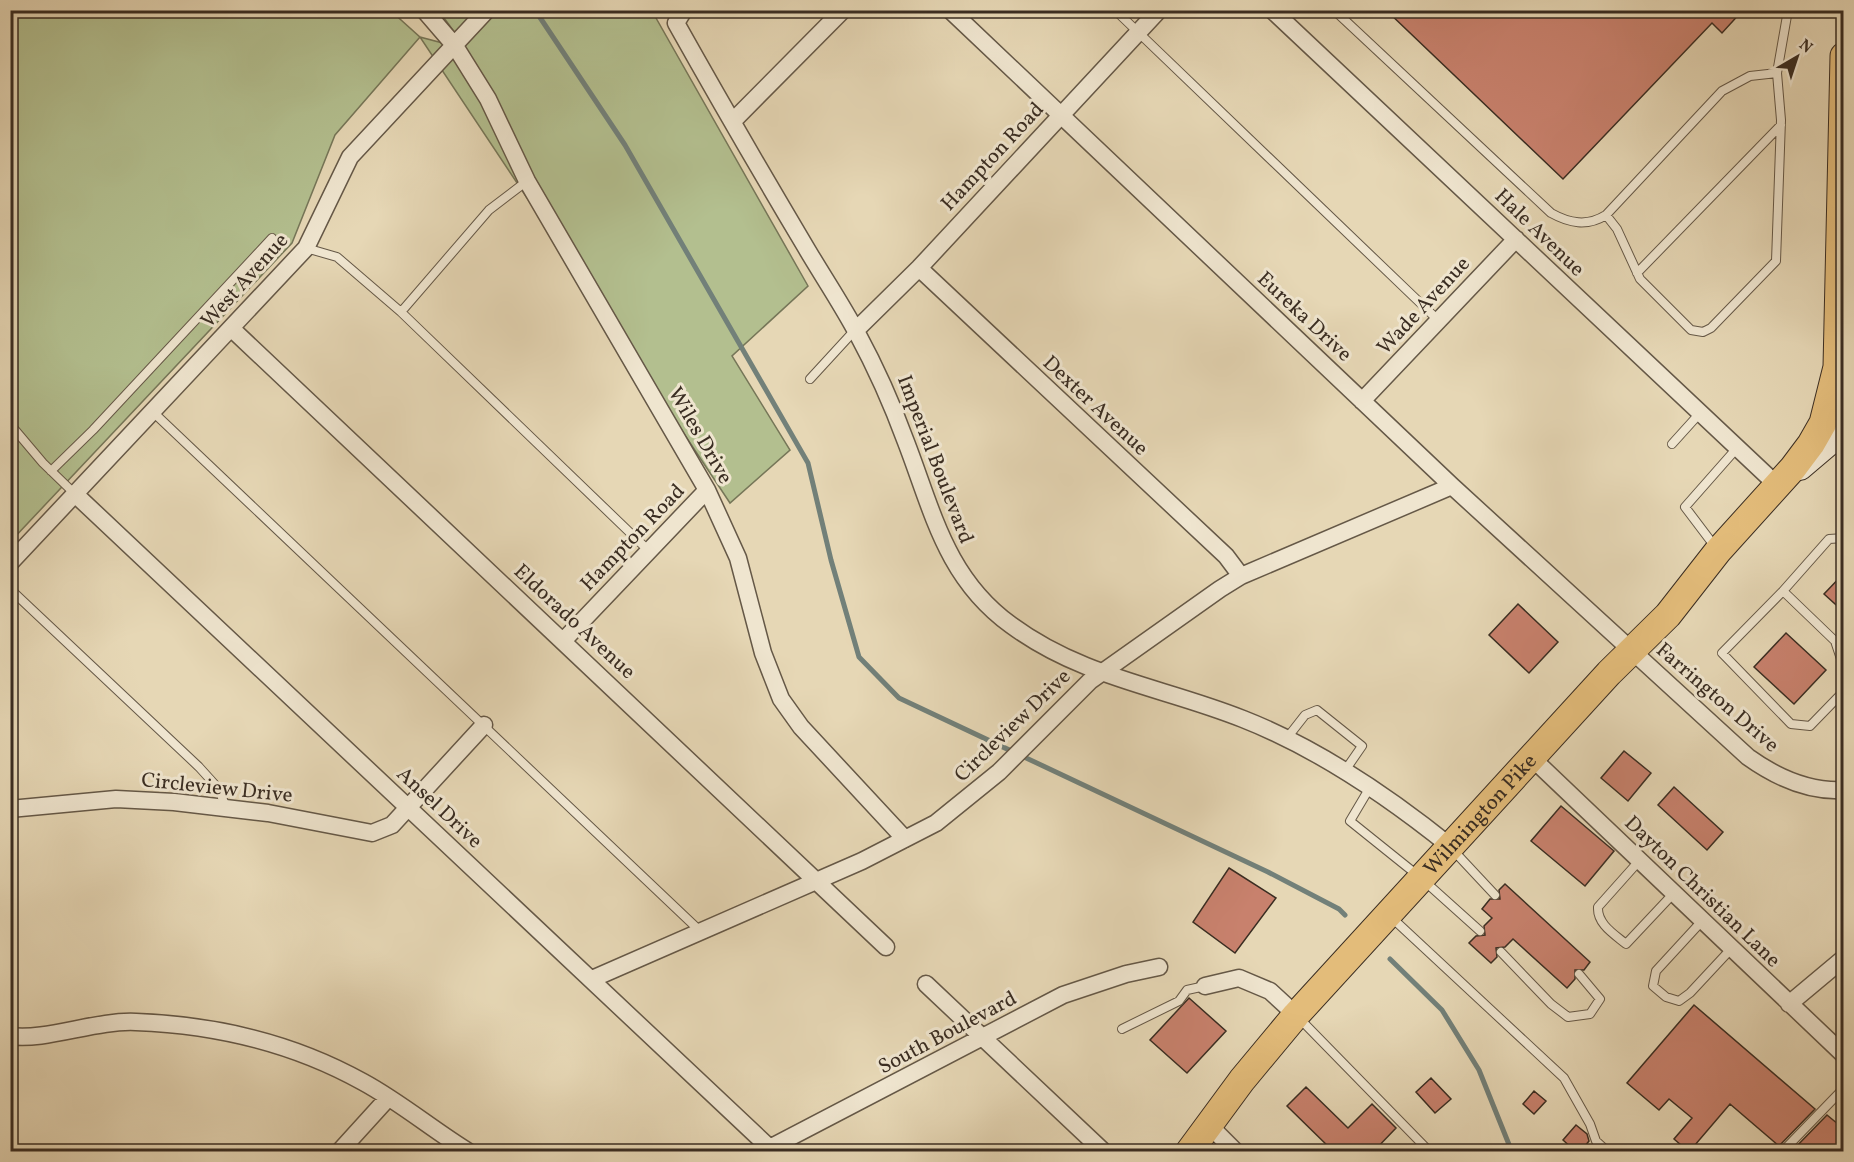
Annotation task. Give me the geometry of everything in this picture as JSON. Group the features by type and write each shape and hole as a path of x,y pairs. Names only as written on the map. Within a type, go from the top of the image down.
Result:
{"main road":[{"name":"Wilmington Pike","path":"1189,1152 1208,1124 1296,1015 1609,673 1633,652 1668,615 1718,551 1778,486 1811,444 1823,423 1832,396 1837,368 1841,287 1844,56"},
{"path":"1778,486 1844,428"}],"street":[{"name":"Wiles Drive","path":"424,10 454,46 488,99 527,181 707,490 738,558 763,653 781,699 801,728 904,839"},
{"name":"West Avenue","path":"10,563 306,248 350,157 488,10"},
{"path":"734,121 843,10"},
{"name":"Eureka Drive","path":"950,10 1060,117 1452,486 1633,652"},
{"name":"Hampton Road","path":"856,330 919,268 1159,10"},
{"name":"Hale Avenue","path":"1272,10 1778,486"},
{"name":"Imperial Boulevard","path":"680,17 734,121 856,330 885,386 936,529 950,558 966,582 987,605 1009,624 1072,662 1240,717 1287,738 1396,805 1451,847"},
{"name":"Wade Avenue","path":"1362,400 1516,239"},
{"name":"Dexter Avenue","path":"919,268 1226,556 1241,576"},
{"name":"Eldorado Avenue","path":"232,329 564,640 886,947"},
{"name":"Circleview Drive","path":"592,979 817,880 904,839 950,814 999,772 1090,681 1241,576 1452,486"},
{"name":"Hampton Road","path":"564,640 707,490"},
{"name":"Ansel Drive","path":"76,495 592,979 769,1150"},
{"name":"Farrington Drive","path":"1633,652 1748,757 1767,770 1808,786 1844,790"},
{"path":"407,807 484,725"},
{"name":"Dayton Christian Lane","path":"1532,758 1844,1055"},
{"name":"Circleview Drive","path":"10,810 116,799 226,807 372,833 392,825 407,807"},
{"path":"1789,1004 1844,958"},
{"name":"South Boulevard","path":"769,1150 986,1038 1063,995 1126,974 1159,968"},
{"path":"1204,986 1239,978 1270,992 1296,1015"},
{"path":"926,984 986,1038 1104,1152"},
{"path":"10,1036 41,1035 99,1024 132,1022 178,1023 226,1032 288,1048 324,1062 388,1098 469,1152"},
{"path":"339,1152 388,1098"},
{"path":"1208,1124 1236,1152"}],"lane":[{"path":"1115,10 1439,321"},
{"path":"1334,10 1551,213 1578,223 1589,222 1606,215 1722,92 1750,76 1777,73"},
{"path":"1606,215 1617,229 1640,279 1691,330 1703,332 1711,328 1776,261 1781,125 1777,73 1788,10"},
{"path":"1637,273 1781,125"},
{"path":"401,312 489,210 527,181"},
{"path":"51,471 87,437 272,238"},
{"path":"306,248 337,257 401,312 649,551"},
{"path":"810,380 856,330"},
{"path":"153,412 700,931"},
{"path":"1672,444 1700,413"},
{"path":"10,424 51,471 76,495"},
{"path":"1718,551 1685,507 1737,448"},
{"path":"1844,538 1829,539 1783,591 1722,653 1791,724 1810,726 1844,691"},
{"path":"10,589 199,767 218,788 226,807"},
{"path":"1783,591 1835,641 1844,668"},
{"path":"1287,738 1305,715 1317,710 1362,746 1344,772"},
{"path":"1369,789 1350,821 1421,878 1480,931"},
{"path":"1451,847 1495,895"},
{"path":"1639,861 1598,907 1598,915 1602,922 1626,944 1673,894"},
{"path":"1388,915 1564,1078 1590,1124 1596,1141 1608,1152"},
{"path":"1702,921 1656,971 1653,986 1666,997 1679,1001 1690,993 1731,949"},
{"path":"1501,952 1551,1004 1568,1017 1590,1014 1600,999 1579,974"},
{"path":"1122,1029 1179,1001 1187,990 1204,986"},
{"path":"1296,1015 1319,1035 1430,1152"},
{"path":"1782,1152 1844,1088"}],"path":[{"path":"451,10 459,14 466,10"}],"green space":[{"path":"11,11 391,11 420,37 335,135 292,243 11,541"},
{"path":"439,11 652,11 808,286 732,356 790,450 730,503 420,37 454,46 455,33"}],"building":[{"path":"1386,10 1743,10 1722,33 1712,23 1563,179"},
{"path":"1844,573 1844,612 1824,594"},
{"path":"1518,604 1558,642 1529,673 1489,635"},
{"path":"1786,633 1826,670 1794,704 1754,667"},
{"path":"1624,751 1651,773 1628,801 1601,778"},
{"path":"1674,787 1723,832 1707,850 1658,805"},
{"path":"1561,806 1614,851 1585,886 1531,841"},
{"path":"1229,868 1276,898 1235,953 1193,922"},
{"path":"1505,884 1590,962 1584,970 1575,970 1575,979 1567,988 1513,939 1505,947 1496,948 1497,957 1491,963 1469,943 1476,936 1485,935 1484,926 1492,918 1482,909 1490,899 1500,899 1499,890"},
{"path":"1189,998 1226,1031 1187,1073 1150,1040"},
{"path":"1694,1005 1815,1109 1779,1146 1730,1104 1689,1152 1674,1139 1692,1118 1669,1099 1659,1110 1627,1083"},
{"path":"1431,1078 1451,1099 1435,1113 1416,1092"},
{"path":"1306,1087 1348,1128 1372,1104 1396,1128 1373,1152 1334,1152 1287,1106"},
{"path":"1534,1091 1546,1101 1534,1114 1523,1104"},
{"path":"1827,1115 1844,1129 1844,1137 1831,1152 1791,1152"},
{"path":"1576,1125 1587,1134 1589,1141 1580,1152 1576,1152 1563,1140"}],"waterway":[{"path":"535,10 625,145 808,463 831,560 859,657 899,698 1268,872 1339,909 1345,915"},
{"path":"1390,959 1442,1010 1479,1070 1512,1152"}]}
